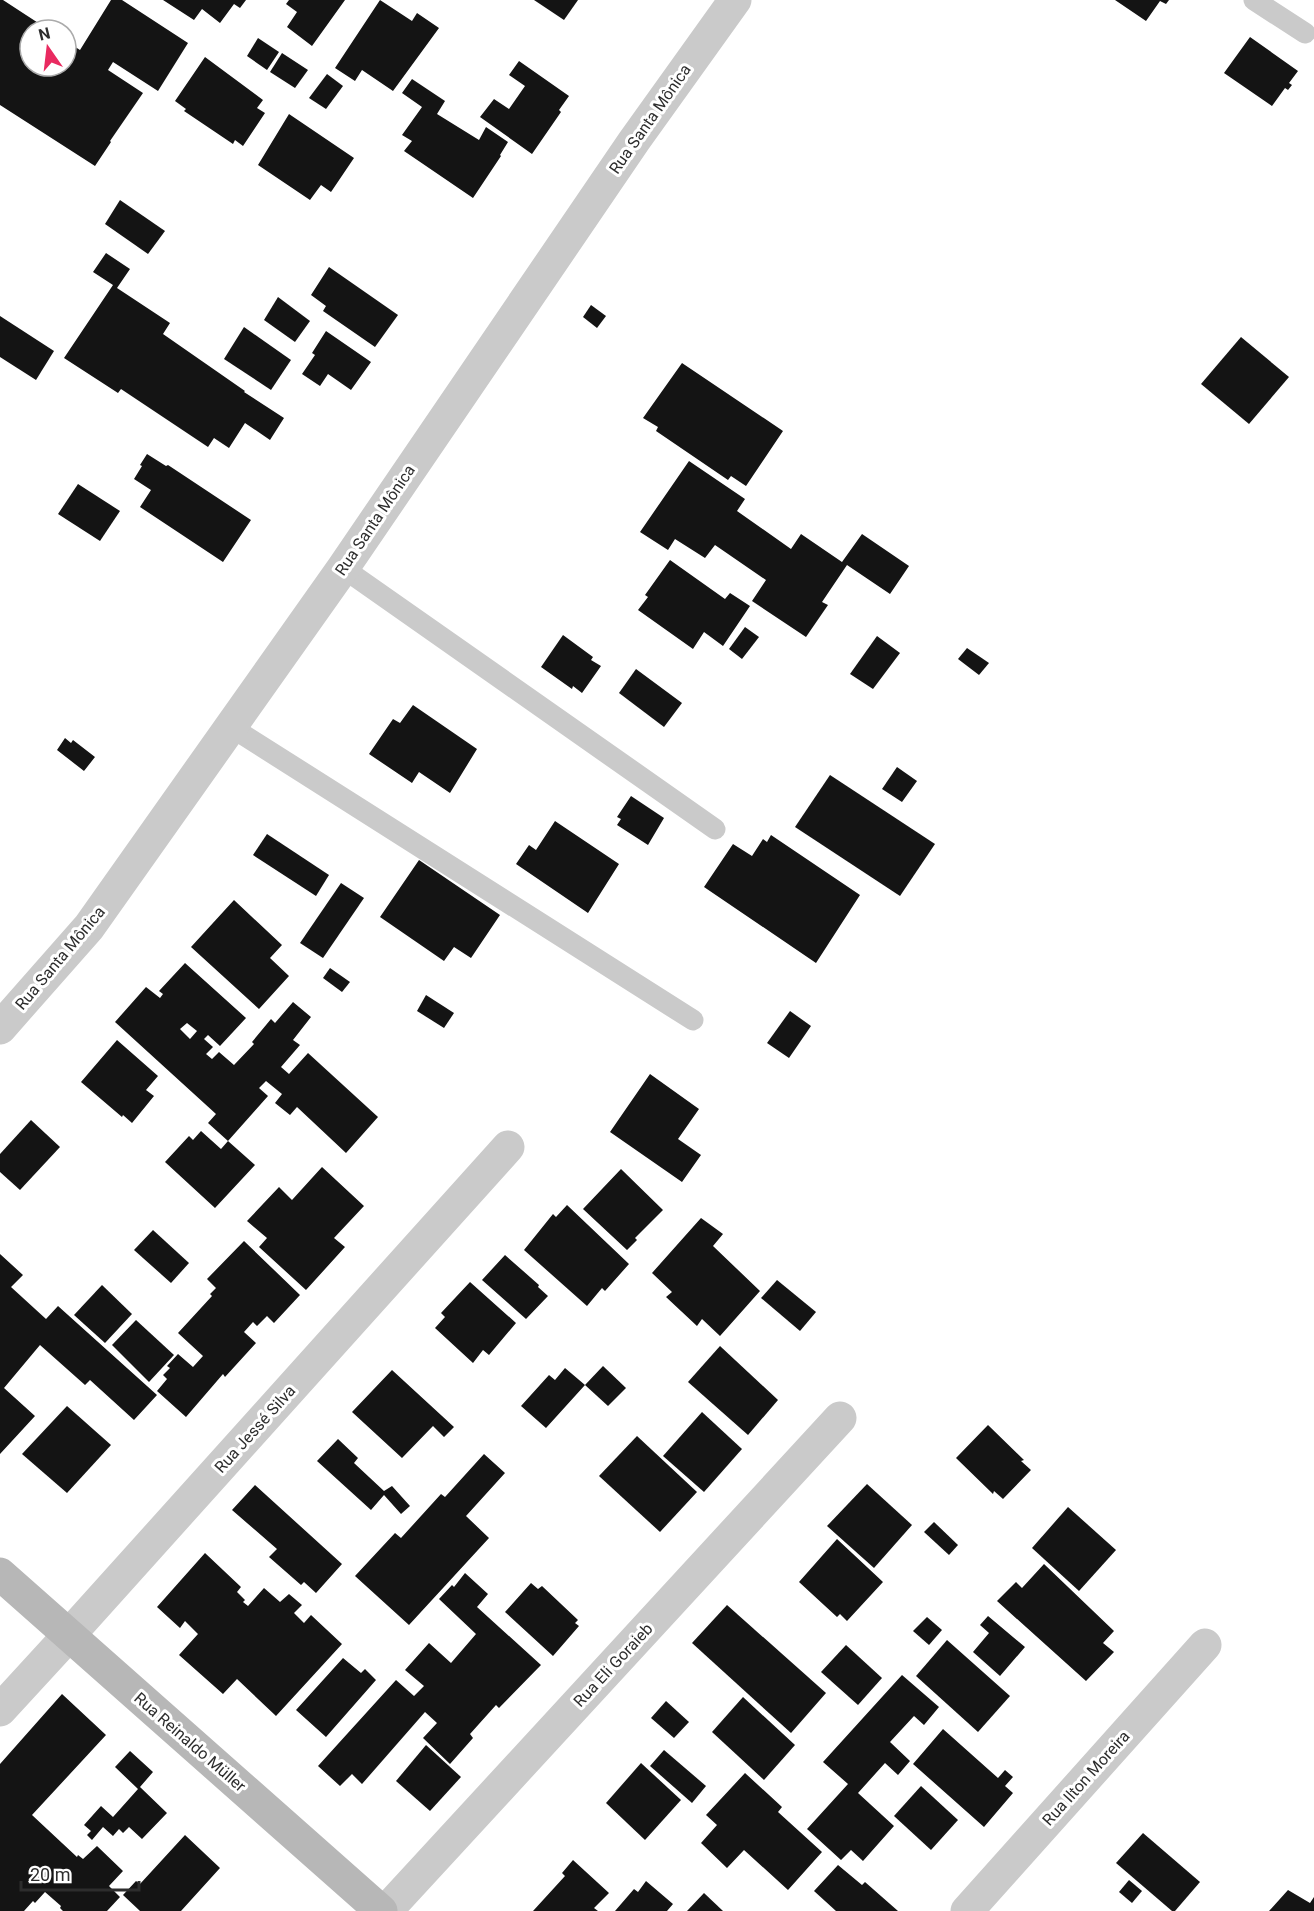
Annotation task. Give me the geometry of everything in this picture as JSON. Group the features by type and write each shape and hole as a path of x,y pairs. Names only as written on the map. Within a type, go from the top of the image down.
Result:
{"street":[{"name":"Rua Santa Mônica","path":"0,1028 89,927 343,568 634,141 735,0"},
{"name":"Rua Jessé Silva","path":"0,1710 508,1147"},
{"name":"Rua Eli Goraieb","path":"383,1911 840,1418"},
{"name":"Rua Reinaldo Müller","path":"0,1574 383,1911"},
{"name":"Rua Ilton Moreira","path":"967,1911 1205,1645"}],"lane":[{"path":"1254,0 1305,33"},
{"path":"343,568 715,829"},
{"path":"231,727 693,1020"}],"building":[{"path":"0,0 31,18 18,18 18,78 78,78 78,49 80,50 111,0 122,0 188,43 158,91 113,62 108,70 143,93 95,166 0,105"},
{"path":"163,0 246,0 240,8 234,4 220,23 202,9 194,20"},
{"path":"289,0 345,0 312,46 287,27 297,12 286,4"},
{"path":"380,0 412,21 417,13 439,28 393,91 362,70 355,81 335,68"},
{"path":"534,0 578,0 564,20"},
{"path":"1115,0 1169,0 1166,4 1160,1 1146,21"},
{"path":"1250,37 1298,71 1289,83 1292,85 1288,90 1285,88 1272,106 1224,73"},
{"path":"258,38 279,52 267,70 247,56"},
{"path":"282,53 308,70 295,88 270,72"},
{"path":"205,57 263,100 257,108 265,113 243,146 235,140 233,144 184,111 186,109 175,101"},
{"path":"519,61 569,96 559,110 561,112 532,154 480,117 494,99 509,109 525,86 509,75"},
{"path":"327,74 343,86 326,109 309,98"},
{"path":"412,79 445,101 437,114 479,140 486,127 508,142 473,198 404,151 412,141 402,135 422,107 402,93"},
{"path":"289,114 354,158 331,192 321,185 310,200 258,165"},
{"path":"120,200 165,231 148,254 105,224"},
{"path":"106,253 130,269 117,288 170,323 163,334 284,418 270,440 245,423 229,448 214,438 208,447 121,389 118,393 64,358 113,285 93,272"},
{"path":"329,267 398,315 375,347 323,311 326,306 311,295"},
{"path":"278,297 310,321 295,342 264,320"},
{"path":"591,305 606,316 597,328 583,317"},
{"path":"0,316 54,351 36,380 0,357"},
{"path":"244,327 291,360 271,390 224,359"},
{"path":"326,331 371,362 351,390 328,374 320,386 302,374 315,355 312,353"},
{"path":"1241,337 1289,377 1249,424 1201,384"},
{"path":"682,363 783,431 746,486 731,476 728,480 656,431 658,427 643,418"},
{"path":"147,454 166,466 168,465 251,520 223,562 140,507 151,490 134,479"},
{"path":"689,461 745,499 737,511 791,549 801,534 842,562 862,534 909,566 890,594 847,565 822,602 828,605 806,637 752,601 766,580 715,545 705,558 675,539 668,550 640,532"},
{"path":"78,484 120,511 100,541 58,514"},
{"path":"670,560 725,599 730,593 750,606 723,646 704,632 693,649 638,610 648,597 645,595"},
{"path":"745,627 759,637 742,659 729,649"},
{"path":"563,635 593,657 591,660 601,666 582,693 573,686 572,689 541,667"},
{"path":"877,636 900,653 873,689 850,674"},
{"path":"967,648 989,663 979,675 958,659"},
{"path":"636,669 682,703 664,727 619,693"},
{"path":"413,705 477,749 450,793 419,772 412,783 369,754 393,719 400,723"},
{"path":"65,738 71,743 73,740 95,757 84,771 57,750"},
{"path":"897,767 917,781 902,802 882,789"},
{"path":"830,775 935,844 900,896 795,827"},
{"path":"631,796 664,818 648,845 617,825 621,819 617,817"},
{"path":"555,821 619,864 588,913 516,864 529,845 536,850"},
{"path":"267,834 329,875 316,896 253,855"},
{"path":"771,835 860,895 816,963 704,887 733,844 752,856 763,839 767,842"},
{"path":"419,860 500,915 471,958 454,947 444,961 380,917"},
{"path":"341,883 364,898 323,958 300,943"},
{"path":"234,900 282,945 270,958 289,976 259,1009 191,947"},
{"path":"185,963 246,1018 220,1046 208,1035 204,1039 213,1047 206,1054 212,1059 219,1052 234,1065 254,1044 252,1042 271,1019 275,1023 293,1002 311,1017 293,1040 300,1045 281,1067 289,1074 308,1053 378,1117 346,1153 297,1107 290,1115 275,1103 282,1094 266,1081 259,1088 268,1096 228,1141 208,1123 216,1114 115,1022 146,987 160,998 163,994 159,991","holes":["187,1023 197,1031 190,1039 180,1029"]},
{"path":"330,968 350,982 342,992 323,978"},
{"path":"426,995 454,1013 444,1028 417,1011"},
{"path":"790,1011 811,1026 789,1058 767,1043"},
{"path":"117,1040 158,1076 146,1090 154,1096 132,1123 81,1082"},
{"path":"650,1074 699,1109 678,1139 701,1155 682,1182 610,1132"},
{"path":"31,1120 60,1147 20,1190 0,1172 0,1154"},
{"path":"201,1131 221,1149 228,1141 255,1165 215,1208 165,1162 189,1136 193,1140"},
{"path":"322,1167 364,1206 334,1238 345,1247 306,1290 259,1247 267,1238 247,1221 279,1187 292,1200"},
{"path":"621,1169 663,1210 635,1238 637,1240 627,1250 583,1209"},
{"path":"567,1205 629,1264 605,1291 602,1288 587,1306 524,1250 553,1214 556,1217"},
{"path":"701,1218 723,1234 713,1246 760,1291 720,1336 702,1319 697,1326 666,1297 672,1292 652,1273"},
{"path":"153,1230 189,1263 171,1283 134,1250"},
{"path":"244,1241 300,1295 274,1323 267,1316 257,1326 253,1322 244,1332 256,1343 225,1377 223,1374 186,1417 157,1391 167,1379 163,1375 170,1368 167,1366 178,1354 193,1367 203,1356 178,1333 212,1296 210,1294 216,1288 207,1279"},
{"path":"0,1254 23,1275 11,1287 46,1319 58,1306 157,1395 134,1420 90,1380 85,1385 40,1345 4,1388 35,1416 0,1454"},
{"path":"505,1255 548,1296 526,1319 482,1280"},
{"path":"777,1280 816,1312 800,1331 761,1298"},
{"path":"470,1282 516,1323 489,1355 483,1350 473,1363 435,1328 445,1317 441,1313"},
{"path":"102,1285 132,1314 105,1343 74,1315"},
{"path":"136,1320 174,1355 149,1382 112,1345"},
{"path":"720,1346 778,1400 748,1435 688,1382"},
{"path":"603,1366 626,1388 608,1406 585,1385"},
{"path":"565,1368 585,1385 546,1428 521,1406 549,1375 555,1380"},
{"path":"392,1370 454,1427 444,1437 433,1426 402,1458 352,1412"},
{"path":"67,1406 111,1445 67,1493 22,1454"},
{"path":"702,1412 742,1449 704,1492 663,1456"},
{"path":"988,1425 1024,1460 1021,1461 1031,1470 1003,1499 994,1491 993,1494 956,1458"},
{"path":"637,1436 697,1492 660,1532 599,1476"},
{"path":"338,1439 358,1458 354,1463 384,1491 392,1486 410,1506 401,1514 384,1495 371,1510 317,1461"},
{"path":"484,1454 505,1473 466,1516 489,1538 409,1625 355,1576 395,1533 401,1538 441,1494 445,1497"},
{"path":"867,1484 912,1525 874,1568 827,1526"},
{"path":"255,1485 342,1564 316,1593 304,1582 301,1585 269,1557 277,1549 232,1510"},
{"path":"1068,1507 1116,1550 1079,1591 1032,1548"},
{"path":"934,1522 958,1545 949,1555 924,1532"},
{"path":"837,1539 883,1582 847,1621 840,1614 837,1617 799,1582"},
{"path":"205,1553 241,1587 237,1592 248,1606 264,1588 280,1602 289,1594 302,1605 294,1613 304,1623 311,1615 342,1644 276,1716 237,1679 223,1694 179,1655 198,1634 185,1621 180,1628 157,1607"},
{"path":"1044,1564 1114,1631 1103,1643 1114,1652 1086,1681 997,1601 1016,1582 1022,1588"},
{"path":"465,1573 488,1594 477,1607 541,1665 499,1708 496,1705 470,1734 473,1738 450,1764 423,1738 437,1723 425,1712 362,1784 352,1774 340,1786 318,1766 396,1680 414,1696 424,1686 405,1670 429,1643 451,1663 476,1634 439,1599 452,1585 454,1587"},
{"path":"531,1583 538,1589 542,1586 578,1620 575,1623 579,1626 553,1656 505,1612"},
{"path":"727,1605 826,1693 791,1733 692,1643"},
{"path":"988,1616 1025,1647 1000,1676 973,1652 989,1633 980,1625"},
{"path":"927,1617 942,1630 929,1645 913,1631"},
{"path":"947,1640 1010,1696 978,1732 916,1676"},
{"path":"846,1645 882,1678 858,1705 821,1672"},
{"path":"343,1658 361,1673 365,1669 376,1680 326,1737 296,1710"},
{"path":"902,1675 939,1707 924,1725 914,1716 890,1742 910,1761 898,1775 885,1763 858,1793 894,1826 863,1861 851,1850 841,1860 807,1829 848,1784 823,1762"},
{"path":"62,1694 106,1735 32,1815 77,1857 78,1855 83,1859 97,1846 123,1871 109,1886 120,1897 107,1911 63,1911 61,1906 45,1892 24,1911 0,1911 0,1764"},
{"path":"743,1697 795,1745 764,1780 712,1732"},
{"path":"666,1701 689,1722 674,1738 651,1718"},
{"path":"943,1729 998,1778 1005,1770 1013,1777 1005,1786 1013,1793 984,1827 913,1764"},
{"path":"426,1745 461,1777 430,1811 396,1781"},
{"path":"664,1750 706,1786 692,1803 650,1766"},
{"path":"130,1751 153,1772 140,1787 167,1813 142,1839 129,1827 123,1833 119,1829 113,1836 103,1827 92,1840 87,1835 91,1831 84,1825 101,1806 113,1817 138,1789 115,1767"},
{"path":"641,1763 681,1800 645,1840 606,1803"},
{"path":"745,1773 782,1807 778,1812 822,1852 788,1890 744,1850 727,1868 701,1843 717,1825 706,1815"},
{"path":"921,1786 958,1820 931,1850 894,1816"},
{"path":"1143,1833 1200,1882 1175,1911 1172,1911 1116,1863"},
{"path":"185,1835 220,1868 181,1911 140,1911 123,1895 136,1881 140,1884"},
{"path":"573,1860 609,1893 594,1908 598,1911 533,1911 565,1876 562,1873"},
{"path":"838,1865 862,1885 865,1882 898,1911 836,1911 814,1891"},
{"path":"1129,1880 1142,1891 1132,1903 1119,1892"},
{"path":"646,1881 673,1904 667,1911 615,1911 634,1889 638,1892"},
{"path":"1288,1890 1310,1903 1314,1897 1314,1911 1269,1911"},
{"path":"704,1893 723,1911 687,1911"}]}
